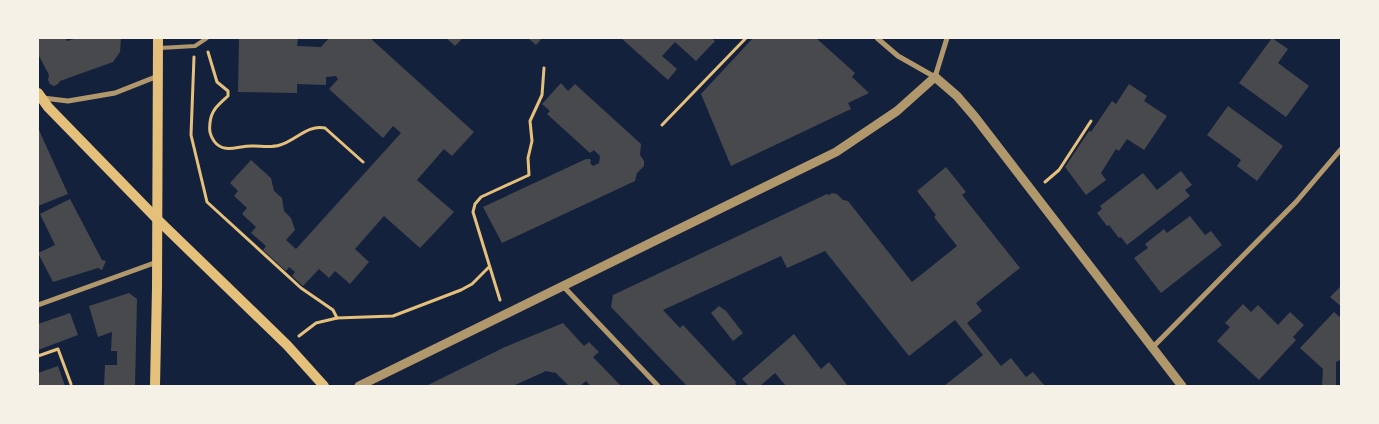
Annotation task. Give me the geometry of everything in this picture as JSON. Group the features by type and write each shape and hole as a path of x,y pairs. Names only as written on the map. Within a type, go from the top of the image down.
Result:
{"main road":[{"path":"157,383 158,43"},
{"path":"38,97 158,220 287,345 324,386"}],"street":[{"path":"877,38 898,56 935,77 976,117 1182,386"},
{"path":"359,386 836,152 897,111 935,77 947,38"},
{"path":"38,97 68,101 115,92 158,76"},
{"path":"1152,348 1296,202 1342,148"},
{"path":"38,305 158,262"},
{"path":"563,286 658,386"}],"lane":[{"path":"158,43 195,46 206,38"}],"path":[{"path":"206,38 214,76 217,82 228,91 228,96 212,111 210,134 216,144 230,149 251,146 278,146 290,142 310,129 319,126 325,128 363,162"},
{"path":"662,125 746,38"},
{"path":"195,46 191,135 207,202 301,288 333,310 337,318"},
{"path":"505,315 473,212 475,204 481,197 529,175 528,158 532,141 530,122 542,95 544,68"},
{"path":"1033,192 1060,170 1091,121"},
{"path":"287,345 316,323 337,318 393,316 461,290 472,284 490,267"},
{"path":"38,356 58,348 71,384"}],"building":[{"path":"38,38 65,38 67,41 77,38 121,38 120,52 113,62 60,81 54,86 48,80 49,75 38,54"},
{"path":"239,38 298,38 297,46 321,47 329,38 370,38 474,132 452,156 444,149 417,180 454,212 420,248 384,216 355,249 369,262 350,284 335,271 329,278 319,269 303,286 292,276 295,272 289,267 286,271 263,250 266,246 251,233 256,227 242,214 247,208 234,196 238,191 230,183 251,160 271,178 274,191 282,198 284,211 291,218 295,230 286,240 296,249 401,133 393,126 383,138 329,89 338,79 336,76 326,77 326,85 297,84 297,93 238,92"},
{"path":"446,38 463,38 455,46"},
{"path":"528,38 542,38 536,45"},
{"path":"621,38 711,38 715,41 696,61 675,42 662,56 677,69 668,80"},
{"path":"753,38 816,38 855,73 852,77 869,93 848,103 851,109 731,166 701,94"},
{"path":"1272,38 1288,49 1278,63 1309,86 1286,117 1239,83"},
{"path":"561,83 568,91 575,84 641,144 640,155 644,161 644,166 637,173 635,181 502,243 483,207 586,159 590,159 590,163 593,166 599,163 600,156 594,150 590,153 547,114 550,111 542,104"},
{"path":"1129,84 1147,96 1144,101 1167,116 1144,150 1127,139 1119,151 1116,149 1101,173 1106,180 1086,195 1065,167 1112,101 1116,104"},
{"path":"1228,106 1283,146 1257,181 1237,166 1241,160 1207,135"},
{"path":"38,128 68,194 38,206"},
{"path":"946,167 966,192 962,195 1020,268 976,303 982,311 967,323 1001,366 1011,358 1026,377 1033,372 1045,386 944,386 983,355 955,320 909,356 825,251 787,268 781,256 663,310 680,328 683,325 738,386 687,386 611,307 613,295 832,193 848,201 912,282 957,246 934,217 936,215 917,191"},
{"path":"1181,171 1192,185 1185,190 1190,196 1127,245 1109,225 1107,226 1097,213 1102,209 1100,206 1143,173 1157,190"},
{"path":"70,199 102,260 106,261 102,270 98,268 53,282 38,253 55,245 40,214"},
{"path":"1190,216 1205,235 1211,231 1222,245 1161,293 1134,258 1148,248 1145,244 1164,229 1167,233"},
{"path":"1342,285 1342,307 1330,297"},
{"path":"129,293 137,299 135,386 104,386 105,365 117,365 117,351 111,351 112,332 98,337 89,306"},
{"path":"1243,304 1251,312 1258,305 1278,325 1290,312 1304,325 1293,337 1296,340 1259,380 1217,341 1230,327 1225,323"},
{"path":"719,306 726,311 743,333 733,341 711,313"},
{"path":"1334,312 1342,319 1342,359 1336,362 1336,386 1322,386 1323,369 1300,348"},
{"path":"70,313 78,335 38,350 38,324"},
{"path":"563,323 584,346 589,342 599,352 593,357 621,386 591,386 586,381 580,386 569,386 556,373 546,371 513,386 426,386 505,347"},
{"path":"794,334 821,369 829,362 848,386 786,386 775,373 760,386 749,386 742,379"},
{"path":"58,366 65,386 40,386 38,373"}]}
